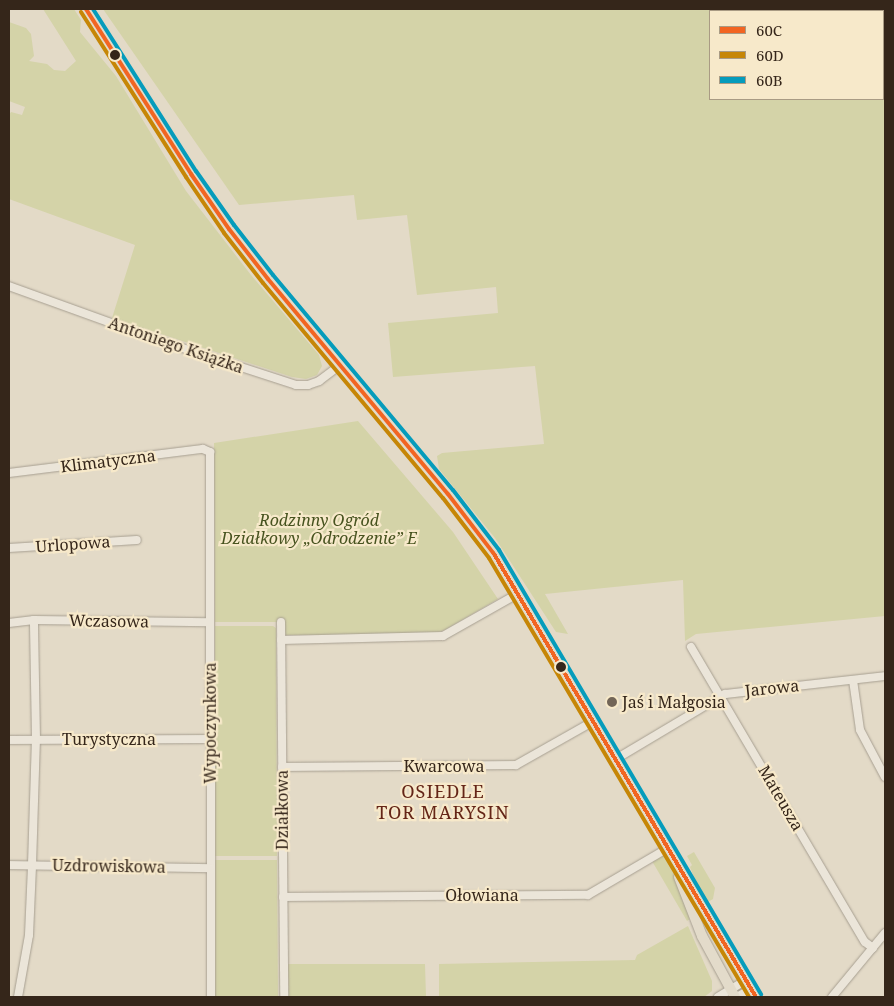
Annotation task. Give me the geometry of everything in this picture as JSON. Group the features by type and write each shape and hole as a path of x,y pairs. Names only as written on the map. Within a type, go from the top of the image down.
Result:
{"main road":[{"path":"86,9 191,174 229,229 463,513 494,554 519,593 750,989"},
{"path":"668,848 702,936 734,995"}],"street":[{"name":"Antoniego Książka","path":"9,286 164,342 296,385 308,385 319,381 340,365"},
{"name":"Klimatyczna","path":"9,473 208,450"},
{"name":"Wypoczynkowa","path":"208,450 211,454 211,997"},
{"name":"Urlopowa","path":"9,548 137,540"},
{"path":"281,640 443,636 519,593"},
{"path":"18,997 29,934 32,865 36,739 34,620"},
{"name":"Wczasowa","path":"9,623 34,620 210,622"},
{"name":"Działkowa","path":"280,622 284,997"},
{"name":"Mateusza","path":"691,647 865,942 873,948"},
{"name":"Jarowa","path":"616,759 720,695 885,676"},
{"path":"853,680 860,730 885,777"},
{"name":"Kwarcowa","path":"282,767 516,765 594,721"},
{"name":"Turystyczna","path":"9,740 210,739"},
{"name":"Ołowiana","path":"283,897 588,894 668,848"},
{"name":"Uzdrowiskowa","path":"9,865 210,868"},
{"path":"832,997 885,933"},
{"path":"718,997 734,995 750,989"}],"green space":[{"path":"43,9 74,9 81,20 80,32 116,76 186,191 251,275 319,355 322,366 317,375 306,379 292,377 112,318 135,245 9,199 9,115 11,112 22,115 25,107 9,101 9,22 26,28 31,34 34,56 29,61 47,64 54,70 65,71 76,61"},
{"path":"103,9 885,9 885,616 696,634 685,641 683,580 545,594 568,634 556,632 495,538 439,469 437,456 442,453 544,444 535,366 393,377 388,323 498,313 496,287 417,295 407,215 357,220 354,195 239,205"},
{"name":"Rodzinny Ogród Działkowy „Odrodzenie” E","path":"358,421 453,532 498,599 445,630 430,635 285,635 284,622 215,622 214,443"},
{"path":"215,626 273,626 276,628 277,856 215,856"},
{"path":"694,852 715,888 713,899 708,902 697,885 690,867 692,865 687,856"},
{"path":"664,855 672,869 690,919 687,921 652,861"},
{"path":"215,860 277,860 278,997 215,997"},
{"path":"688,926 712,981 712,991 704,997 439,997 439,964 635,960 637,955"},
{"path":"288,964 425,964 426,997 288,997"}],"transit line":[{"name":"60C","path":"86,9 191,174 229,229 268,279 448,494 494,554 756,997"},
{"name":"60B","path":"93,9 196,171 234,225 273,275 453,490 499,550 761,994"},
{"name":"60D","path":"81,12 224,233 263,283 443,498 489,558 749,997"}],"place":[{"name":"Jaś i Małgosia","path":"612,702"}],"district":[{"name":"OSIEDLE TOR MARYSIN","path":"443,802"}]}
